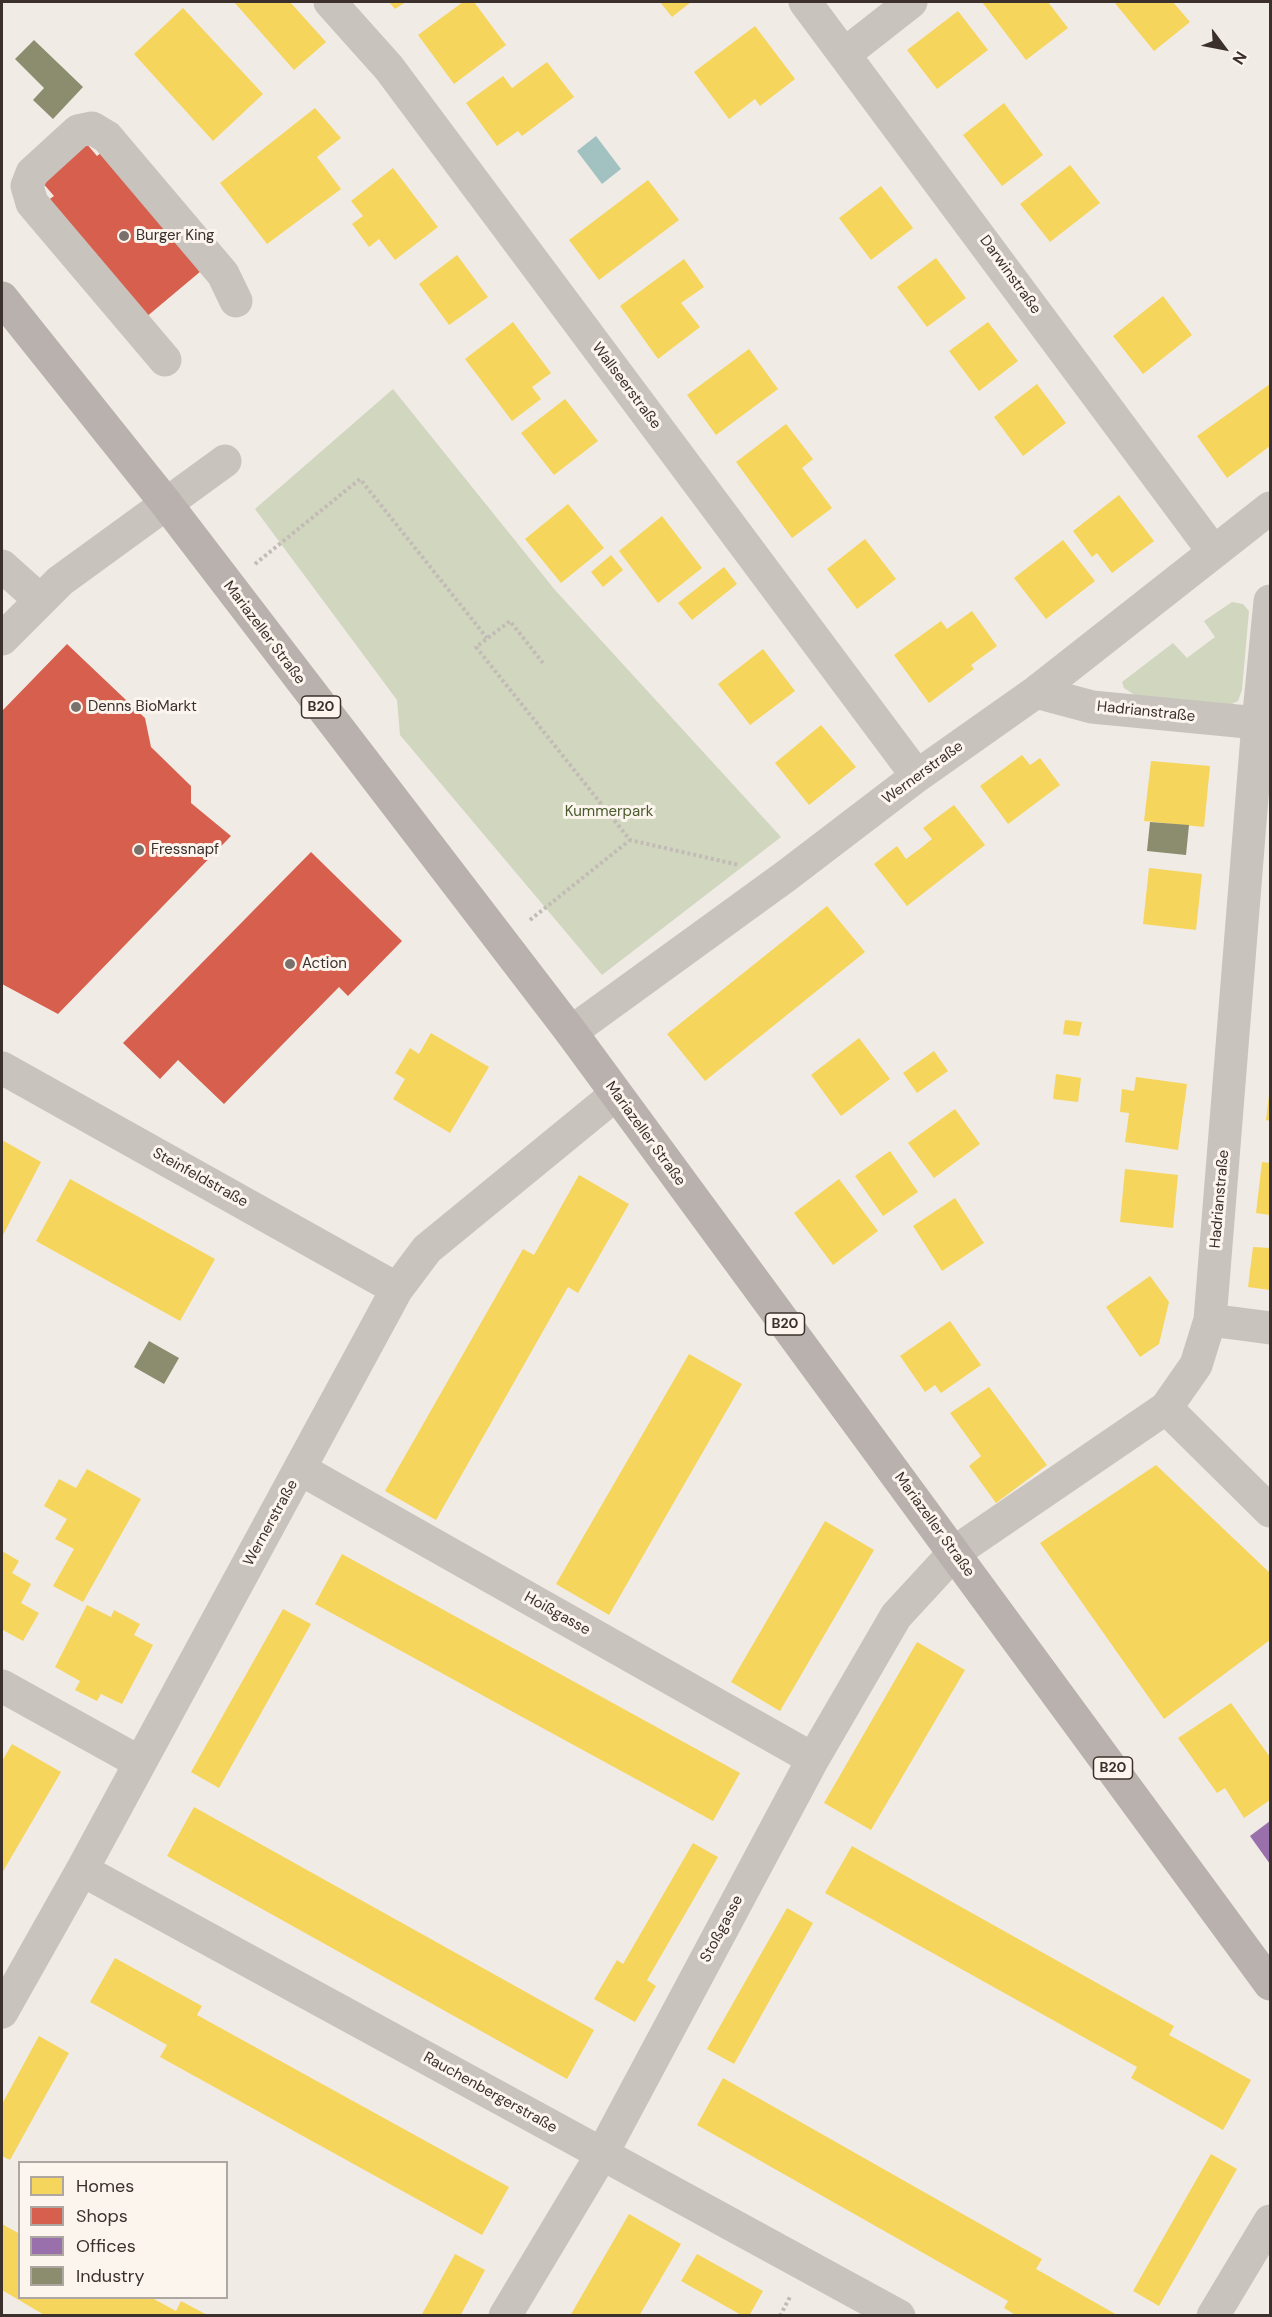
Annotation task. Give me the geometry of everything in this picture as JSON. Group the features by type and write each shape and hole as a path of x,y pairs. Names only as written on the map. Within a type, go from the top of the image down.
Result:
{"main road":[{"name":"Mariazeller Straße","path":"2,298 165,502 571,1032 615,1095 955,1552 1270,1984"}],"street":[{"name":"Wallseerstraße","path":"330,2 389,68 917,776"},
{"name":"Darwinstraße","path":"805,2 846,53 1213,551"},
{"path":"846,53 911,2"},
{"path":"165,360 32,203 27,186 32,173 78,131 92,128 107,137 223,274 236,301"},
{"path":"2,639 60,581 165,502 225,461"},
{"name":"Wernerstraße","path":"571,1032 786,876 917,776 1036,692 1270,508"},
{"path":"2,566 40,600"},
{"name":"Hadrianstraße","path":"955,1552 1166,1408 1196,1365 1210,1320 1259,868 1258,723 1270,601"},
{"name":"Hadrianstraße","path":"1036,692 1092,707 1258,723"},
{"name":"Steinfeldstraße","path":"2,1068 397,1289"},
{"name":"Wernerstraße","path":"2,2012 82,1870 397,1289 427,1248 615,1095"},
{"path":"1210,1320 1270,1328"},
{"path":"1166,1408 1267,1500"},
{"name":"Hoißgasse","path":"300,1469 813,1759"},
{"name":"Stoßgasse","path":"505,2316 602,2154 813,1759 896,1616 955,1552"},
{"path":"2,1686 139,1762"},
{"name":"Rauchenbergerstraße","path":"82,1870 899,2316"},
{"path":"1213,2316 1270,2222"}],"path":[{"path":"286,540 360,479 487,639"},
{"path":"543,663 510,621 476,647 630,840 690,854"},
{"path":"545,907 630,840"}],"green space":[{"name":"Kummerpark","path":"393,389 555,590 781,837 602,975 400,735 397,700 255,509"},
{"path":"1232,602 1243,604 1249,611 1242,690 1238,701 1230,705 1136,696 1124,688 1122,682 1173,643 1187,658 1215,637 1204,621"}],"water":[{"path":"596,136 621,169 602,184 577,151"}],"building: Homes":[{"path":"234,2 290,2 326,42 294,70"},
{"path":"389,2 406,2 395,9"},
{"path":"463,2 474,2 506,45 454,84 418,35"},
{"path":"660,2 691,2 672,17"},
{"path":"982,2 1048,2 1068,28 1026,60"},
{"path":"1114,2 1173,2 1190,22 1154,51"},
{"path":"183,8 263,94 213,141 134,54"},
{"path":"958,11 988,50 937,89 907,50"},
{"path":"755,26 795,79 760,106 755,99 729,119 694,72"},
{"path":"547,62 574,97 522,136 518,131 497,146 466,103 503,76 512,88"},
{"path":"1004,103 1043,155 1002,186 963,135"},
{"path":"315,108 341,138 317,157 341,189 267,244 220,183"},
{"path":"1070,165 1100,203 1050,242 1020,204"},
{"path":"393,168 438,227 395,260 379,239 369,247 352,224 363,216 351,201"},
{"path":"648,180 679,220 599,280 569,240"},
{"path":"881,186 913,228 871,260 839,218"},
{"path":"457,255 488,297 449,325 419,284"},
{"path":"936,258 966,298 927,327 897,287"},
{"path":"684,259 704,287 681,303 700,327 658,359 620,306"},
{"path":"1163,296 1192,335 1143,374 1113,336"},
{"path":"513,322 551,373 532,387 541,399 512,421 465,359"},
{"path":"988,322 1018,361 979,391 949,351"},
{"path":"749,349 778,389 716,435 687,395"},
{"path":"1037,384 1066,423 1023,456 994,417"},
{"path":"1270,384 1270,446 1227,478 1197,436"},
{"path":"565,399 598,441 554,475 521,433"},
{"path":"786,424 813,459 802,468 832,508 792,538 736,462"},
{"path":"1119,495 1154,541 1112,573 1097,553 1092,557 1073,531"},
{"path":"568,504 604,548 561,583 525,539"},
{"path":"662,516 702,568 658,603 619,551"},
{"path":"865,539 896,579 857,609 827,569"},
{"path":"1063,540 1095,581 1046,619 1014,578"},
{"path":"611,555 623,570 603,587 591,572"},
{"path":"724,567 737,584 692,620 678,603"},
{"path":"972,611 997,646 971,665 974,669 929,703 894,655 941,621 947,629"},
{"path":"763,649 795,691 750,725 718,684"},
{"path":"821,725 856,767 809,805 775,763"},
{"path":"1022,755 1030,765 1040,758 1060,785 1008,824 980,786"},
{"path":"1151,761 1210,766 1204,827 1144,821"},
{"path":"954,805 985,845 907,906 874,864 897,846 906,859 921,848 932,839 923,828"},
{"path":"1149,868 1202,874 1196,930 1143,924"},
{"path":"827,906 865,952 705,1081 667,1034"},
{"path":"1065,1020 1082,1022 1079,1036 1063,1034"},
{"path":"431,1033 489,1067 450,1133 393,1099 405,1079 395,1073 410,1048 419,1054"},
{"path":"859,1038 890,1079 841,1116 811,1075"},
{"path":"934,1051 948,1071 917,1093 903,1073"},
{"path":"1056,1074 1081,1078 1078,1102 1053,1099"},
{"path":"1136,1077 1187,1084 1178,1150 1125,1142 1129,1113 1120,1112 1122,1089 1134,1091"},
{"path":"1270,1095 1270,1121 1266,1120"},
{"path":"955,1109 980,1144 934,1178 908,1143"},
{"path":"2,1140 41,1162 2,1237"},
{"path":"890,1151 918,1192 883,1216 855,1176"},
{"path":"1262,1162 1270,1163 1270,1215 1256,1213"},
{"path":"1125,1169 1178,1175 1173,1228 1120,1222"},
{"path":"579,1175 629,1204 578,1293 568,1287 436,1520 385,1491 523,1249 534,1255"},
{"path":"70,1179 215,1259 180,1321 36,1241"},
{"path":"839,1179 878,1231 833,1265 794,1213"},
{"path":"955,1198 984,1243 942,1271 913,1226"},
{"path":"1253,1247 1270,1248 1270,1290 1248,1287"},
{"path":"1150,1276 1169,1302 1159,1344 1140,1357 1106,1307"},
{"path":"950,1321 981,1365 941,1393 935,1385 925,1392 900,1356"},
{"path":"689,1354 742,1384 609,1615 556,1584"},
{"path":"989,1387 1047,1465 996,1503 969,1466 981,1456 950,1413"},
{"path":"1156,1465 1270,1573 1270,1640 1164,1719 1040,1543"},
{"path":"87,1469 141,1499 83,1602 53,1586 74,1549 55,1539 67,1519 44,1506 59,1479 76,1488"},
{"path":"825,1521 874,1550 780,1711 731,1682"},
{"path":"2,1551 19,1561 12,1573 31,1584 21,1603 39,1613 23,1641 3,1630 2,1633"},
{"path":"342,1554 740,1773 713,1821 315,1604"},
{"path":"87,1605 111,1617 114,1610 140,1624 134,1635 153,1645 122,1704 101,1694 97,1701 75,1690 80,1681 55,1667"},
{"path":"283,1609 311,1624 219,1788 191,1772"},
{"path":"917,1642 965,1670 871,1830 824,1803"},
{"path":"1231,1703 1270,1757 1270,1800 1244,1818 1225,1788 1217,1793 1178,1738"},
{"path":"12,1744 61,1772 2,1873 2,1761"},
{"path":"194,1807 594,2030 567,2079 167,1856"},
{"path":"693,1843 718,1857 647,1980 656,1986 635,2022 594,1999 617,1960 623,1964"},
{"path":"852,1846 1174,2026 1169,2035 1251,2080 1223,2130 1131,2078 1137,2067 825,1893"},
{"path":"787,1908 813,1923 734,2064 707,2049"},
{"path":"115,1958 202,2006 197,2015 509,2187 482,2235 160,2057 167,2045 90,2002"},
{"path":"39,2036 69,2053 10,2160 2,2156 2,2104"},
{"path":"723,2078 1042,2259 1036,2269 1119,2316 1017,2316 1004,2308 1008,2301 697,2125"},
{"path":"1211,2154 1237,2169 1159,2306 1133,2291"},
{"path":"629,2214 681,2244 639,2316 570,2316"},
{"path":"2,2224 18,2233 18,2299 154,2299 176,2311 181,2301 209,2316 46,2316 2,2290"},
{"path":"455,2254 485,2270 460,2316 421,2316"},
{"path":"697,2254 763,2291 749,2316 743,2316 681,2281"}],"building: Shops":[{"name":"Burger King","path":"86,143 97,156 102,152 201,271 145,318 47,201 54,196 41,181"},
{"path":"67,644 145,718 151,747 191,786 191,803 231,836 58,1014 2,984 2,711"},
{"name":"Action","path":"311,852 402,941 348,996 339,987 224,1104 178,1060 160,1079 123,1043"}],"building: Offices":[{"path":"1270,1821 1270,1864 1250,1836"}],"building: Industry":[{"path":"34,40 83,87 53,119 33,100 44,88 15,59"},
{"path":"1150,822 1189,825 1186,855 1147,851"},
{"path":"149,1341 179,1358 164,1384 134,1367"}],"place":[{"name":"Burger King","path":"124,236"},
{"name":"Denns BioMarkt","path":"76,707"},
{"name":"Fressnapf","path":"139,850"},
{"name":"Action","path":"290,964"}]}
